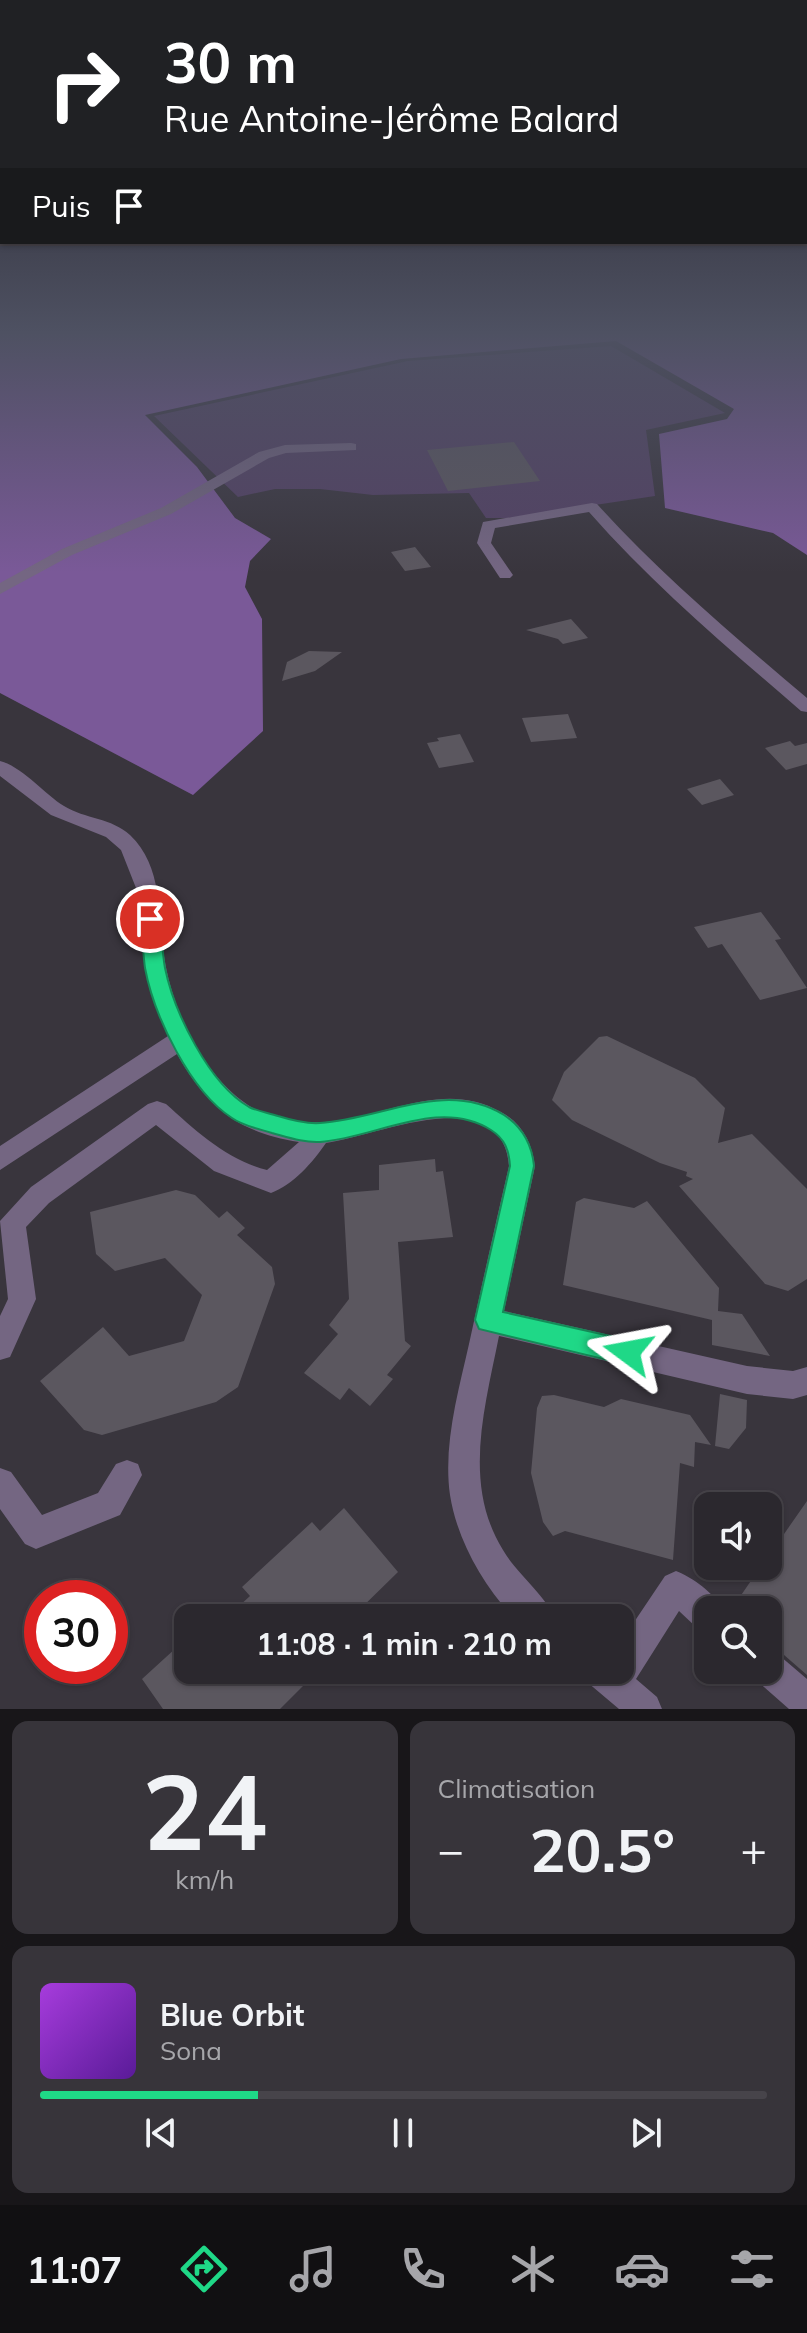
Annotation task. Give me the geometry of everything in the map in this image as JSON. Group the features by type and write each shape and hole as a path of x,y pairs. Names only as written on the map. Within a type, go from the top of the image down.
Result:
{"street":[{"path":"0,589 67,552 166,511 264,455 285,449 351,447"},
{"path":"505,575 484,543 488,525 592,507 633,553 693,610 807,707"},
{"path":"0,767 57,811 109,830 126,842 145,877 155,968 163,996 182,1039 207,1081 243,1115 288,1129 319,1133 448,1107 479,1111 509,1130 521,1152 522,1166 468,1424 464,1477 475,1525 488,1554 522,1604"},
{"path":"0,1159 182,1039"},
{"path":"0,1347 22,1299 12,1223 40,1195 157,1111 209,1157 238,1173 271,1182 306,1152 319,1133"},
{"path":"488,1320 747,1380 800,1383"},
{"path":"0,1483 36,1533 109,1504 127,1475"},
{"path":"634,1641 676,1587 694,1603"},
{"path":"782,1680 807,1702"},
{"path":"616,1684 645,1709"}],"shaded area":[{"path":"0,413 155,413 145,415 197,467 235,518 271,539 250,561 245,587 262,619 263,731 193,795 0,693"},
{"path":"169,413 725,413 646,430 655,496 508,518 486,518 469,493 373,495 320,489 275,489 238,497 154,416"},
{"path":"731,413 807,413 807,555 773,533 665,508 659,434 727,419"}],"building":[{"path":"514,442 540,481 448,491 427,450"},
{"path":"415,547 431,567 405,571 391,552"},
{"path":"571,619 588,638 563,644 558,639 526,630"},
{"path":"309,651 342,652 315,671 282,681 287,662"},
{"path":"568,714 577,738 531,742 522,718"},
{"path":"460,734 474,762 439,768 427,743"},
{"path":"790,741 795,746 807,743 807,764 786,770 765,748"},
{"path":"720,779 734,795 702,805 687,789"},
{"path":"761,912 781,939 775,940 807,988 760,1000 722,944 708,948 694,927"},
{"path":"607,1036 695,1078 725,1108 718,1143 752,1134 807,1189 807,1279 788,1291 765,1284 679,1186 693,1179 686,1176 687,1172 660,1163 572,1120 552,1100 564,1072 599,1037"},
{"path":"435,1159 436,1172 443,1171 453,1237 398,1242 405,1341 411,1346 387,1375 393,1379 370,1406 349,1388 340,1400 304,1373 338,1334 329,1325 349,1299 343,1193 379,1190 379,1165"},
{"path":"176,1190 195,1195 219,1218 227,1211 245,1228 237,1235 272,1267 275,1284 238,1387 216,1402 102,1435 84,1430 40,1381 103,1327 129,1356 184,1341 202,1295 165,1258 115,1271 96,1254 90,1212"},
{"path":"584,1198 634,1208 647,1201 719,1288 718,1311 742,1314 770,1356 712,1345 712,1320 563,1285 576,1202"},
{"path":"720,1394 747,1400 746,1428 729,1449 715,1446"},
{"path":"554,1395 604,1407 621,1399 690,1415 711,1445 695,1442 694,1467 680,1463 673,1560 565,1531 553,1536 543,1522 531,1473 537,1408 542,1396"},
{"path":"807,1501 807,1675 782,1653 782,1596 741,1596 751,1580 782,1580 782,1537"},
{"path":"344,1508 398,1572 365,1604 241,1604 250,1596 242,1587 312,1522 320,1531"},
{"path":"174,1650 174,1684 305,1684 280,1709 163,1709 142,1679"}],"route":[{"path":"150,919 155,968 163,996 182,1039 207,1081 228,1104 243,1115 261,1122 319,1133 448,1107 479,1111 495,1119 509,1130 516,1141 522,1166 488,1320 628,1352"}]}
